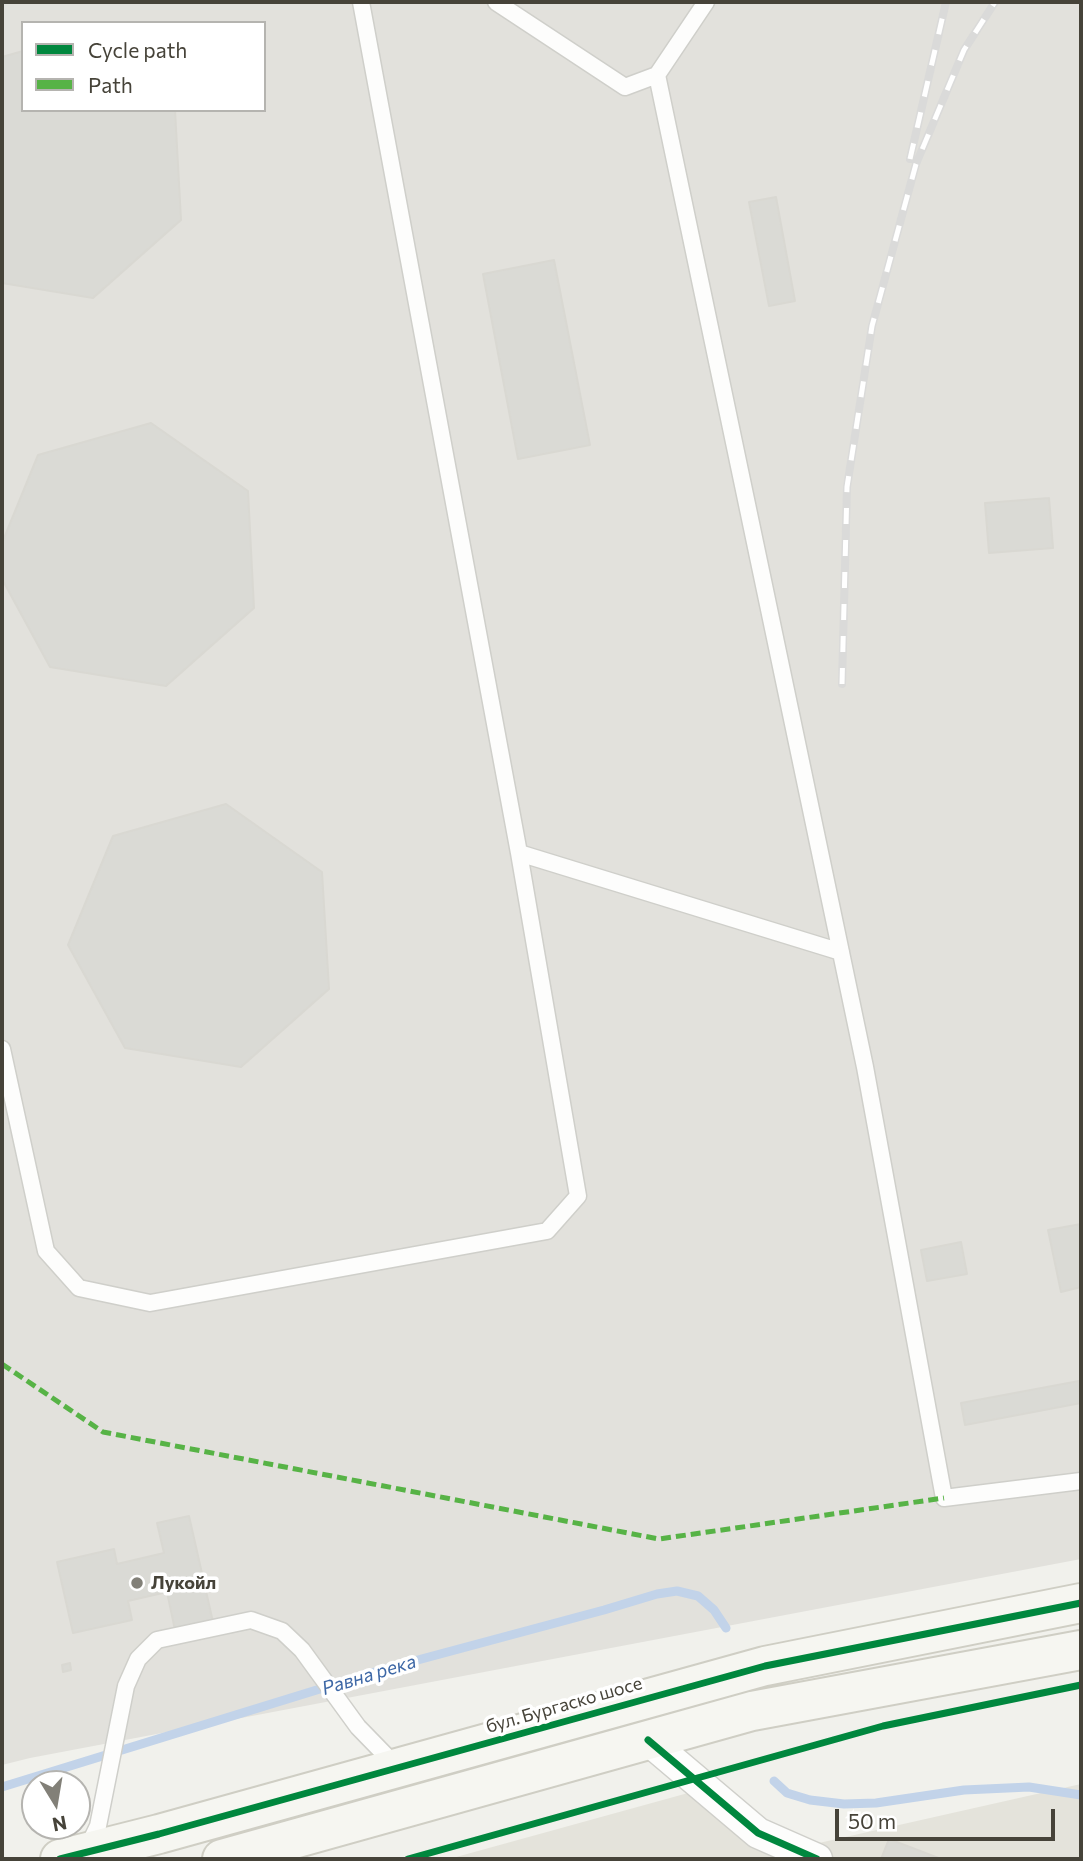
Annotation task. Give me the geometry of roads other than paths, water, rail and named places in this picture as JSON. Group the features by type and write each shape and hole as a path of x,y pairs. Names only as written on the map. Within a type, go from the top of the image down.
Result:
{"main road":[{"name":"бул. Бургаско шосе","path":"72,1856 765,1665 1081,1602"},
{"path":"222,1859 752,1711 1081,1650"}],"street":[{"path":"648,1740 758,1833 817,1859"}],"lane":[{"path":"2,1049 46,1251 79,1288 150,1303 547,1231 578,1196 519,853 361,2"},
{"path":"496,2 625,87 657,75 706,2"},
{"path":"657,75 865,1067 944,1499 1081,1481"},
{"path":"519,853 841,952"},
{"path":"72,1856 98,1826 126,1686 138,1659 157,1640 251,1620 282,1631 302,1650 358,1727 398,1768"}],"waterway":[{"name":"Равна река","path":"2,1787 388,1668 657,1594 677,1591 698,1596 714,1610 726,1628"},
{"name":"Равна река","path":"774,1781 787,1793 810,1800 844,1804 876,1803 964,1790 1029,1787 1081,1795"}],"railway":[{"path":"910,159 946,2"},
{"path":"842,684 847,487 872,326 916,164 964,50 995,2"}],"place":[{"name":"Лукойл","path":"137,1583"}]}
